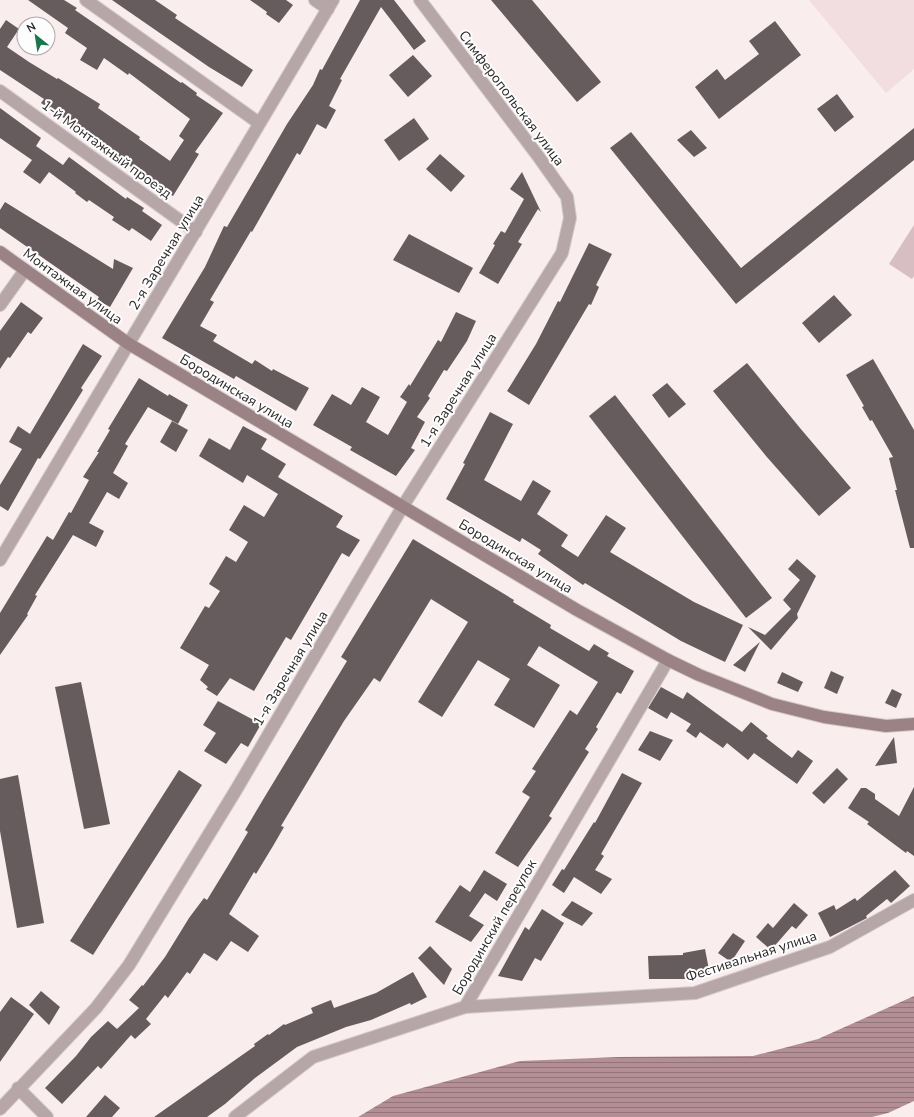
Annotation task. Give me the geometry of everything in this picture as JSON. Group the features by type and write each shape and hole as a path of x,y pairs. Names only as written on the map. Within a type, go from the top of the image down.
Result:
{"main road":[{"name":"Монтажная улица","path":"0,252 129,344"},
{"name":"Бородинская улица","path":"129,344 577,610 668,660 699,675 772,704 824,717 886,726 914,724"}],"street":[{"path":"86,0 259,123"},
{"path":"315,0 330,5"},
{"name":"Симферопольская улица","path":"420,0 567,197 570,218"},
{"name":"2-я Заречная улица","path":"0,560 330,5"},
{"name":"1-й Монтажный проезд","path":"0,91 196,232"},
{"name":"1-я Заречная улица","path":"0,1109 18,1088 96,1008 129,965 236,790 403,506 562,253 570,218"},
{"path":"0,305 25,270"},
{"name":"Бородинский переулок","path":"236,1117 313,1057 465,1007 668,660"},
{"name":"Фестивальная улица","path":"465,1007 695,993 830,947 914,900"},
{"path":"18,1088 47,1117"}],"shaded area":[{"path":"809,0 914,0 914,69 886,93"},
{"path":"914,225 914,276 912,279 889,264"},
{"path":"914,996 914,1101 888,1113 872,1117 358,1117 393,1096 520,1061 618,1057 753,1056 818,1039"}],"building":[{"path":"28,0 64,0 77,8 75,10 181,83 182,82 197,93 196,95 223,113 195,152 199,154 173,196 143,177 144,176 86,135 87,133 41,103 44,99 0,70 0,29 6,20 16,27 16,34 7,47 16,53 16,56 20,56 100,104 98,108 140,137 139,139 170,161 184,140 179,136 190,119 129,73 128,75 104,58 97,70 80,60 87,48 65,33 68,28 56,20 56,16 51,16"},
{"path":"112,0 155,0 177,15 175,18 253,70 242,87 209,67"},
{"path":"250,0 286,0 293,5 279,23"},
{"path":"360,0 394,0 426,41 414,50 381,7 340,79 342,80 329,106 336,110 326,129 317,124 300,155 297,153 252,232 251,231 210,300 214,302 200,326 217,335 213,341 252,364 255,360 272,371 273,369 309,388 296,411 236,376 234,379 162,338 205,267 224,226 227,227 287,124 313,85 320,69 322,70"},
{"path":"491,0 532,0 601,82 577,102"},
{"path":"775,21 801,55 719,119 695,87 717,69 725,80 759,54 749,41"},
{"path":"413,55 432,76 408,97 389,75"},
{"path":"837,94 854,117 835,132 817,109"},
{"path":"0,108 41,138 36,146 63,165 69,157 126,199 127,197 144,208 142,211 162,225 151,241 132,228 129,231 112,220 114,217 89,200 87,202 49,172 40,184 23,172 32,160 0,138"},
{"path":"414,118 429,139 399,161 384,140"},
{"path":"914,128 914,160 736,304 610,148 631,132 741,268"},
{"path":"691,130 707,148 694,157 677,140"},
{"path":"440,154 465,176 451,192 426,169"},
{"path":"522,172 541,212 538,209 518,242 522,244 498,284 479,273 495,245 493,244 501,231 505,233 524,199 510,189"},
{"path":"5,202 113,269 114,259 133,268 110,307 97,300 99,297 0,228 0,210"},
{"path":"409,234 473,268 459,293 393,260"},
{"path":"589,243 612,254 596,285 599,287 591,305 589,304 529,405 507,391 536,344 558,301 560,302"},
{"path":"834,295 852,315 819,343 802,323"},
{"path":"21,302 43,318 31,334 28,332 10,358 8,357 0,369 0,331"},
{"path":"456,312 476,321 467,341 447,371 444,370 428,396 430,398 417,417 425,422 411,448 415,450 396,476 350,450 352,447 313,425 332,394 351,405 362,387 380,397 366,422 388,435 407,402 400,397 409,384 410,386 438,340 441,342"},
{"path":"83,344 102,356 81,388 83,390 40,459 38,458 8,511 0,506 0,485 22,449 9,442 18,426 30,434"},
{"path":"873,359 914,430 914,548 910,548 895,490 897,490 889,458 893,457 872,420 870,421 862,407 864,406 846,375"},
{"path":"747,363 851,488 819,516 766,456 713,391"},
{"path":"139,378 168,396 169,394 188,405 178,424 148,407 125,444 128,446 113,473 128,483 119,499 107,492 89,523 104,531 96,547 73,535 35,595 37,596 27,614 28,615 0,655 0,613 47,536 53,540 69,512 71,513 89,480 83,477 99,452 97,452 110,430 108,429"},
{"path":"667,383 686,404 669,418 652,395"},
{"path":"615,395 772,598 746,618 589,416"},
{"path":"490,412 513,424 484,480 521,501 533,480 551,491 537,514 568,535 561,546 578,557 606,515 626,528 610,552 694,602 743,625 725,662 681,641 585,583 583,585 538,554 541,550 522,538 520,542 446,499"},
{"path":"172,421 188,430 176,452 160,442"},
{"path":"243,426 267,439 261,449 286,464 278,477 343,516 336,527 360,540 349,557 342,553 291,640 286,637 254,691 230,678 217,696 206,689 208,687 200,680 209,665 180,648 205,606 209,608 220,591 209,584 226,556 236,562 248,542 229,530 244,505 264,517 278,494 247,475 243,483 199,456 209,438 230,450"},
{"path":"413,539 514,600 513,602 551,625 550,628 589,651 594,644 609,653 607,656 634,671 621,694 617,692 596,727 598,729 585,749 589,752 549,816 552,818 518,867 495,853 530,797 522,792 536,771 532,769 570,710 577,715 598,682 539,646 527,665 560,685 534,728 494,705 510,679 478,660 442,717 418,702 468,622 431,599 380,682 374,678 344,721 281,826 284,827 273,846 256,874 254,872 229,914 259,936 248,952 231,941 217,961 204,953 190,974 187,972 168,998 165,995 146,1019 151,1024 135,1039 131,1035 101,1069 98,1066 62,1104 45,1088 76,1056 91,1037 108,1021 117,1029 139,1008 129,1000 142,985 143,986 165,957 189,918 204,898 207,900 248,832 245,830 347,661 341,657"},
{"path":"797,559 816,576 797,614 798,618 771,650 748,627 765,635 791,609 783,600 800,580 788,569"},
{"path":"760,642 745,672 733,665"},
{"path":"831,671 844,677 837,694 824,688"},
{"path":"782,672 803,682 798,692 777,683"},
{"path":"81,682 110,824 84,829 55,687"},
{"path":"661,687 683,699 687,692 742,732 751,722 768,736 766,738 792,758 798,750 813,761 797,784 754,753 748,760 727,743 723,748 700,732 696,738 686,731 691,724 671,712 667,719 648,708"},
{"path":"892,689 902,694 896,708 885,703"},
{"path":"218,701 261,724 248,747 241,743 226,764 204,751 216,733 203,725"},
{"path":"650,731 673,740 660,761 638,750"},
{"path":"894,737 897,763 875,766"},
{"path":"837,768 848,779 824,804 812,793"},
{"path":"179,770 202,785 93,955 70,941"},
{"path":"622,773 642,783 601,854 604,856 595,870 612,879 601,894 574,877 564,893 552,885 562,869 564,870 594,822 595,823"},
{"path":"18,775 44,923 17,928 0,831 0,779"},
{"path":"914,787 914,856 907,851 906,853 867,824 869,822 848,808 861,788 866,788 875,794 875,799 899,816"},
{"path":"484,870 507,884 497,901 485,893 469,916 484,925 471,942 435,922 460,885 470,892"},
{"path":"895,870 910,886 891,903 887,899 866,916 867,918 830,937 818,913 834,905 836,910 855,898 857,901"},
{"path":"572,901 593,913 582,926 561,915"},
{"path":"794,903 808,915 796,929 792,926 771,950 756,937 768,923 773,928"},
{"path":"542,909 564,923 541,961 535,958 522,981 498,976 525,927 529,930"},
{"path":"733,933 745,941 731,962 718,953"},
{"path":"430,946 452,969 444,985 418,958"},
{"path":"705,949 710,975 688,979 649,979 648,956 683,955 683,953"},
{"path":"413,972 427,997 411,1005 410,1003 371,1020 346,1027 297,1047 255,1078 225,1104 207,1117 154,1117 255,1046 254,1044 268,1034 269,1035 284,1024 285,1025 313,1013 311,1008 331,1000 334,1008 376,993"},
{"path":"41,991 60,1007 49,1025 29,1005"},
{"path":"11,997 34,1014 0,1062 0,1012"},
{"path":"105,1095 120,1108 112,1117 86,1117"}]}
